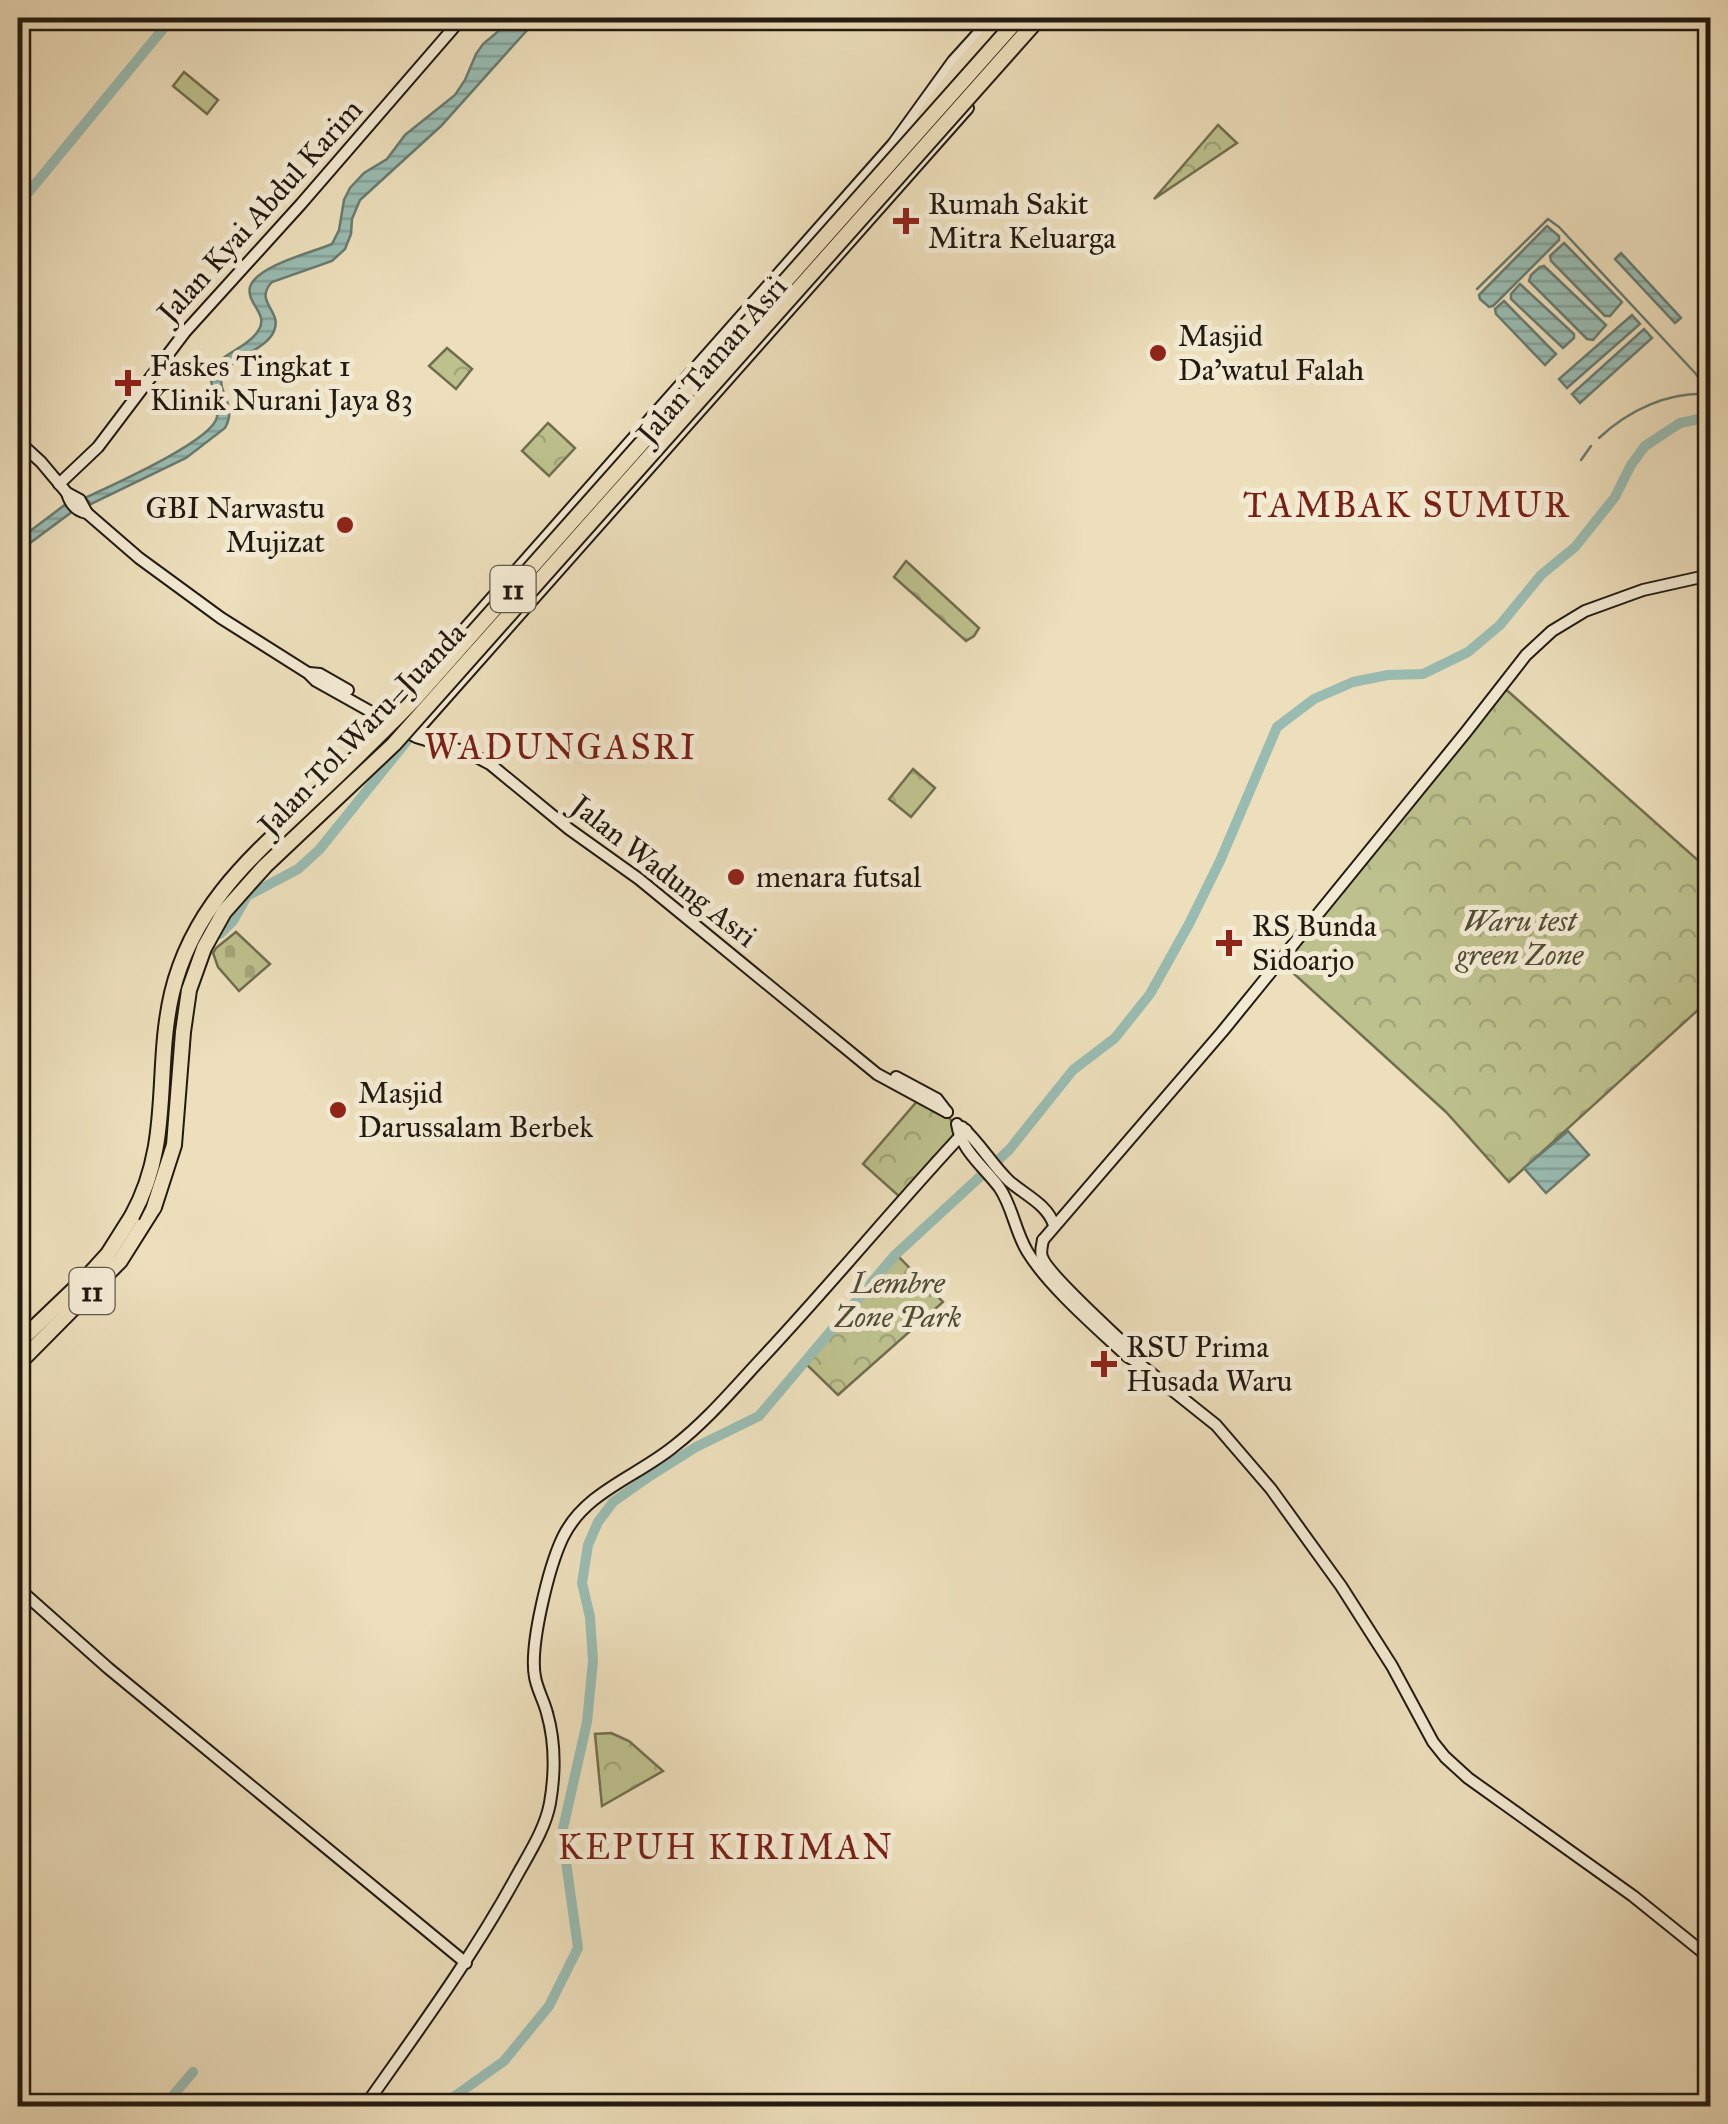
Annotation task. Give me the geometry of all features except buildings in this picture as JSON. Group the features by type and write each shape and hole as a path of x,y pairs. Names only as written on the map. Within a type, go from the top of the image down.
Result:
{"highway":[{"name":"Jalan Tol Waru–Juanda","path":"18,1364 120,1261 154,1207 174,1146 190,990 204,948 224,912 265,866 394,744 903,146 1019,18"},
{"name":"Jalan Tol Waru–Juanda","path":"18,1343 108,1254 150,1178 158,1140 172,992 203,916 234,875 412,702 1039,18"},
{"path":"903,146 1000,19"},
{"path":"18,1334 88,1276"},
{"path":"18,1372 89,1294"}],"main road":[{"name":"Jalan Kyai Abdul Karim","path":"75,501 98,447 185,332 462,18"},
{"name":"Jalan Taman Asri","path":"413,736 1048,18"},
{"path":"391,712 893,144 953,61 1000,19"},
{"path":"18,441 75,501 139,558 220,618 316,681 413,736"},
{"path":"1710,575 1643,590 1585,611 1552,631 1526,654 1222,1032 1055,1219 1043,1240 1041,1255 1135,1357 1216,1425 1290,1513 1341,1586 1445,1757 1710,1958"},
{"path":"442,657 466,678"},
{"path":"430,670 443,678 453,692"},
{"path":"308,673 320,674 391,712 400,726"},
{"name":"Jalan Wadung Asri","path":"413,736 469,753 490,764 569,829 640,879 872,1068 937,1098 1007,1187"},
{"path":"365,2106 466,1963 523,1863 548,1809 553,1749 533,1662 547,1589 568,1527 593,1500 657,1459 692,1430 805,1313 961,1130"},
{"path":"1007,1187 1055,1219"},
{"path":"1007,1187 1022,1241 1033,1260 1128,1357 1135,1357"},
{"path":"1022,1241 1043,1240"},
{"path":"18,1588 122,1680 466,1963"}],"green space":[{"path":"184,72 218,100 207,114 173,86"},
{"path":"1218,125 1237,143 1154,199"},
{"path":"447,348 472,369 456,389 429,366"},
{"path":"548,423 575,448 549,476 522,451"},
{"path":"906,561 979,628 974,636 966,641 894,577"},
{"name":"Waru test green Zone","path":"1501,685 1710,871 1710,999 1509,1182 1446,1112 1280,961"},
{"path":"913,769 935,788 911,817 889,799"},
{"path":"236,932 270,964 239,991 218,967 213,953"},
{"path":"919,1099 944,1112 958,1136 901,1198 863,1164"},
{"name":"Lembre Zone Park","path":"896,1254 943,1302 838,1395 805,1363"},
{"path":"611,1733 629,1741 663,1771 602,1806 595,1734"}],"water":[{"path":"514,18 538,18 441,126 360,200 345,249 332,261 272,282 267,289 276,324 274,331 263,344 225,370 221,382 229,413 225,428 186,458 91,504 85,498 180,450 211,427 217,412 210,371 248,342 261,325 250,293 254,279 274,266 332,244 350,188 364,173 387,159 405,135 455,95 483,44"},
{"path":"1547,226 1559,240 1489,307 1479,295"},
{"path":"1564,243 1622,302 1610,316 1605,316 1551,261 1550,256"},
{"path":"1621,253 1681,318 1675,323 1615,259"},
{"path":"1544,266 1606,325 1593,340 1587,339 1529,281"},
{"path":"1520,284 1574,334 1563,348 1511,299"},
{"path":"1504,301 1556,354 1545,365 1496,314 1495,309"},
{"path":"1632,315 1640,324 1567,388 1559,379"},
{"path":"1644,329 1652,338 1580,403 1572,394"},
{"path":"66,504 73,511 18,552 18,540"},
{"path":"1568,1131 1589,1155 1546,1193 1524,1168"}],"waterway":[{"path":"18,205 172,18"},
{"path":"1477,289 1548,219 1696,374 1709,393"},
{"path":"1599,438 1650,404 1710,394"},
{"path":"441,2106 504,2061 549,2006 578,1948 562,1833 587,1722 593,1661 590,1617 582,1583 588,1545 613,1502 696,1447 759,1416 894,1256 1009,1150 1073,1070 1115,1038 1150,994 1189,924 1277,727 1314,699 1353,682 1423,674 1468,652 1500,625 1541,575 1575,547 1615,497 1645,446 1680,423 1710,419"},
{"path":"1581,460 1591,446"},
{"path":"220,934 233,921 247,896 298,869 319,850 410,737"},
{"path":"164,2106 193,2072"}],"place":[{"name":"Rumah Sakit Mitra Keluarga","path":"906,221"},
{"name":"Masjid Da'watul Falah","path":"1158,353"},
{"name":"Faskes Tingkat 1 Klinik Nurani Jaya 83","path":"128,383"},
{"name":"GBI Narwastu Mujizat","path":"345,525"},
{"name":"menara futsal","path":"736,877"},
{"name":"RS Bunda Sidoarjo","path":"1229,943"},
{"name":"Masjid Darussalam Berbek","path":"338,1110"},
{"name":"RSU Prima Husada Waru","path":"1104,1364"}],"district":[{"name":"TAMBAK SUMUR","path":"1407,505"},
{"name":"WADUNGASRI","path":"561,747"},
{"name":"KEPUH KIRIMAN","path":"726,1847"}]}
